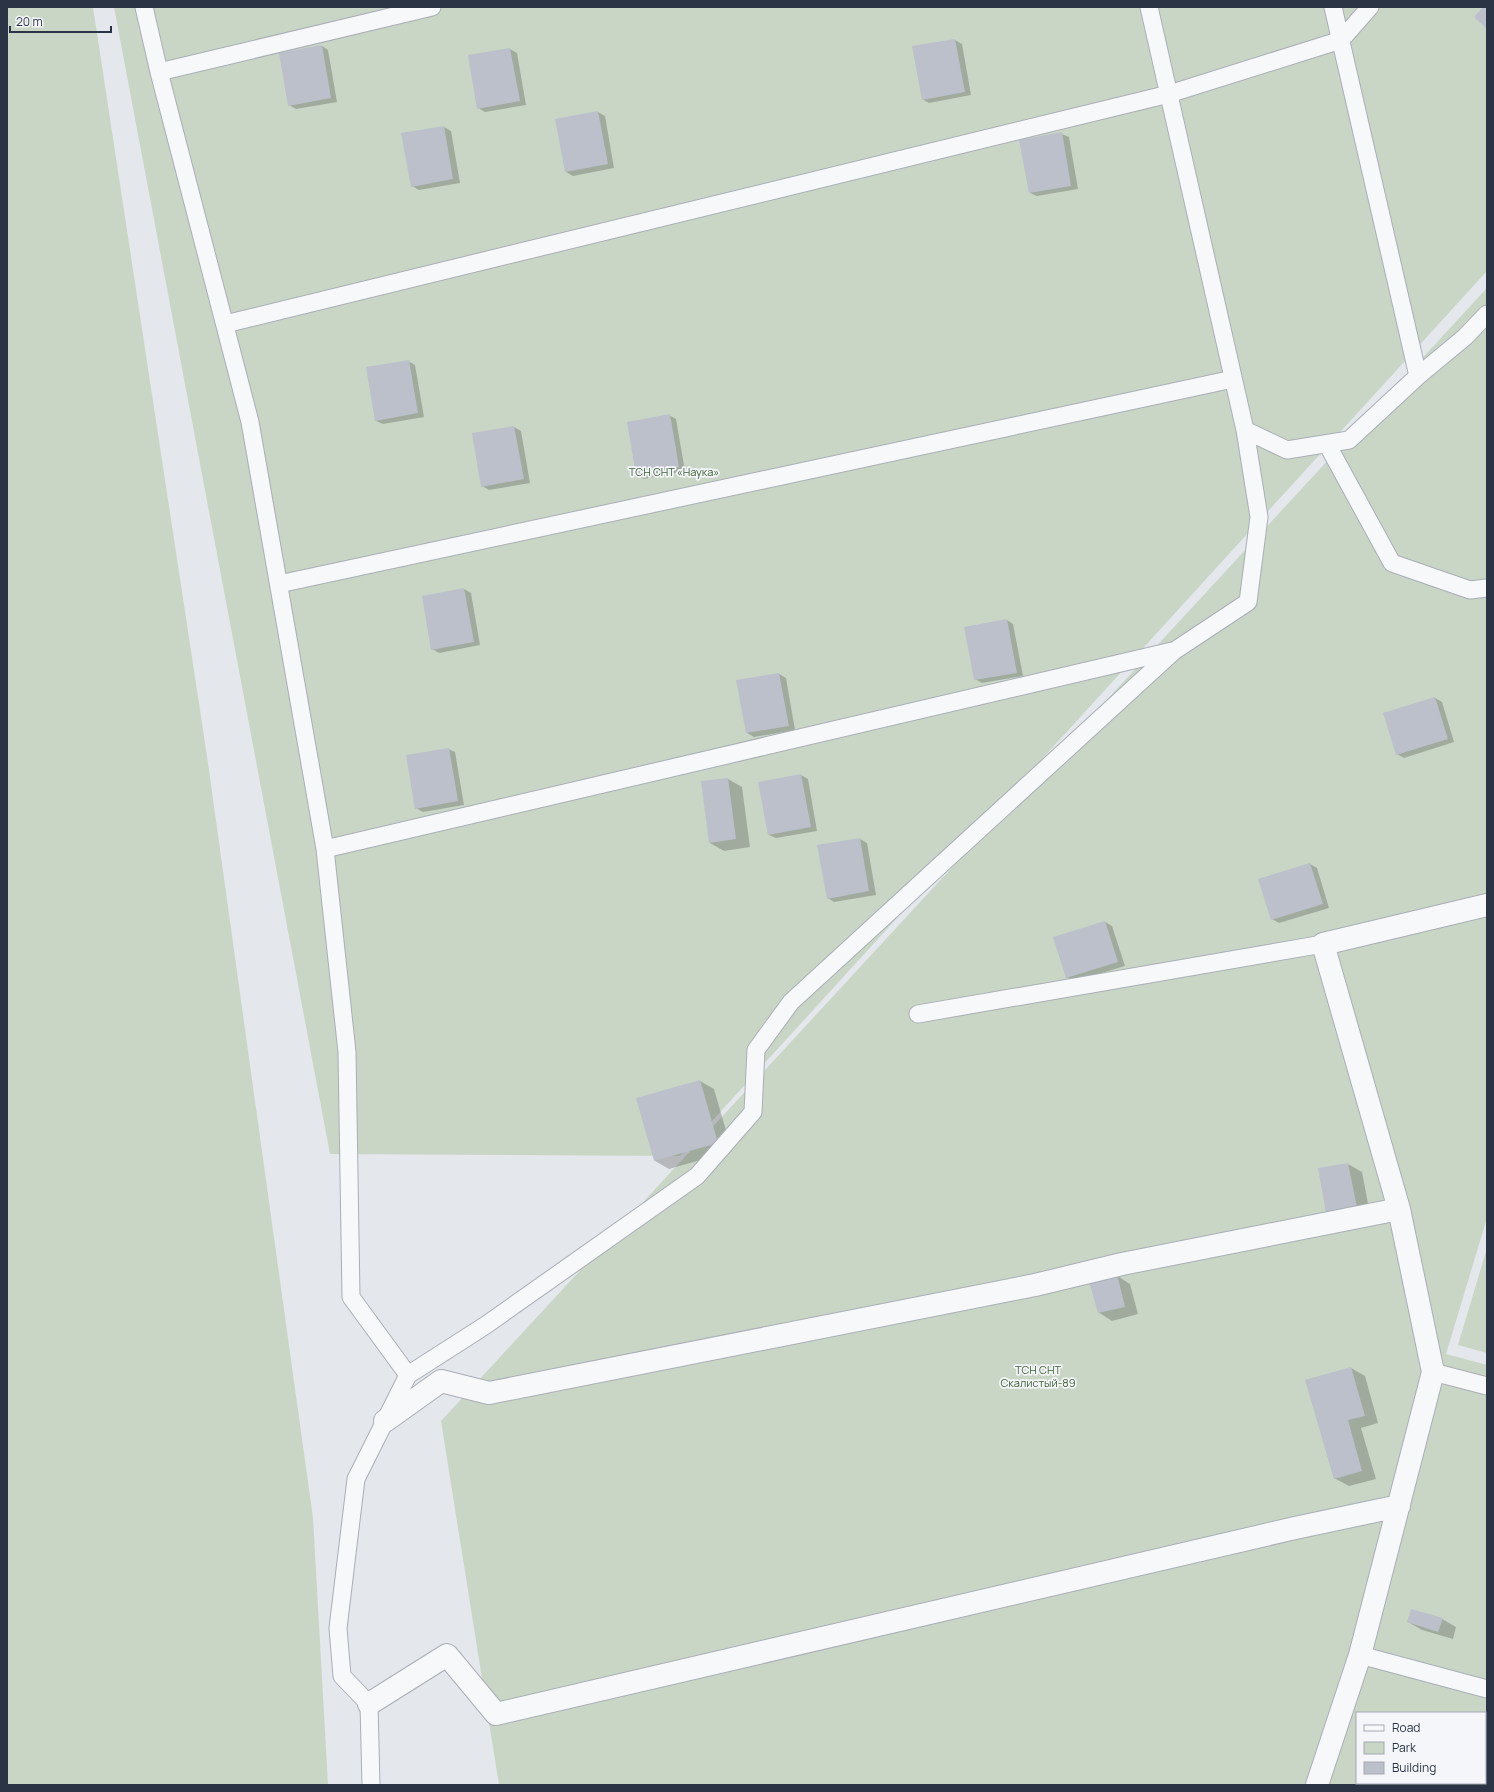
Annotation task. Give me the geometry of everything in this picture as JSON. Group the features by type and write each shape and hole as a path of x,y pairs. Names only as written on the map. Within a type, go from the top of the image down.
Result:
{"street":[{"path":"1317,1785 1360,1655 1433,1372 1399,1209 1323,944 1487,906"},
{"path":"385,1422 441,1381 489,1393 1035,1285 1122,1264 1399,1209"},
{"path":"369,1704 447,1655 496,1714 1295,1528 1399,1506"}],"lane":[{"path":"144,7 159,72 250,422 326,848 347,1052 351,1297 408,1375"},
{"path":"159,72 432,7"},
{"path":"371,1785 369,1704 342,1676 338,1628 356,1479 408,1375 486,1325 697,1176 753,1112 756,1050 791,1002 1174,651 1248,602 1259,517 1245,430 1149,7"},
{"path":"1333,7 1418,376"},
{"path":"225,324 1169,94 1341,40 1370,7"},
{"path":"1245,430 1287,450 1349,440 1418,376 1465,337 1487,314"},
{"path":"279,584 1233,379"},
{"path":"1327,444 1392,563 1470,590 1487,588"},
{"path":"326,848 1174,651"},
{"path":"918,1014 1323,944"},
{"path":"1433,1372 1487,1386"},
{"path":"1360,1655 1487,1689"}],"green space":[{"path":"7,7 93,7 207,756 313,1518 328,1785 7,1785"},
{"name":"ТСН СНТ «Наука»","path":"114,7 1487,7 1487,271 680,1156 330,1154"},
{"name":"ТСН СНТ Скалистый-89","path":"1487,288 1487,1218 1446,1354 1487,1365 1487,1785 499,1785 441,1421"},
{"path":"1487,1248 1487,1353 1458,1345"}],"building":[{"path":"1483,7 1487,7 1487,29 1474,17"},
{"path":"955,39 965,92 922,100 912,46"},
{"path":"322,45 331,98 288,106 279,53"},
{"path":"510,48 520,101 477,109 468,55"},
{"path":"598,111 608,164 565,172 555,119"},
{"path":"444,126 453,179 411,187 401,133"},
{"path":"1062,132 1071,186 1029,193 1019,140"},
{"path":"409,360 418,413 375,421 366,367"},
{"path":"670,414 679,467 636,475 627,422"},
{"path":"514,426 524,479 481,487 472,433"},
{"path":"464,588 474,642 431,650 422,596"},
{"path":"1007,619 1017,673 974,680 964,627"},
{"path":"779,673 789,726 746,733 736,680"},
{"path":"1435,697 1448,739 1396,755 1383,713"},
{"path":"449,748 458,801 415,809 406,755"},
{"path":"801,774 811,827 768,835 758,782"},
{"path":"728,778 736,839 709,843 701,781"},
{"path":"860,838 869,891 827,899 817,845"},
{"path":"1310,863 1323,904 1271,920 1258,879"},
{"path":"1105,921 1118,962 1066,978 1053,937"},
{"path":"700,1080 718,1143 654,1161 636,1098"},
{"path":"1348,1163 1357,1207 1326,1213 1318,1168"},
{"path":"1117,1274 1125,1307 1098,1313 1089,1281"},
{"path":"1351,1367 1365,1416 1348,1420 1362,1471 1334,1479 1305,1380"},
{"path":"1411,1609 1443,1618 1438,1632 1407,1622"}]}
